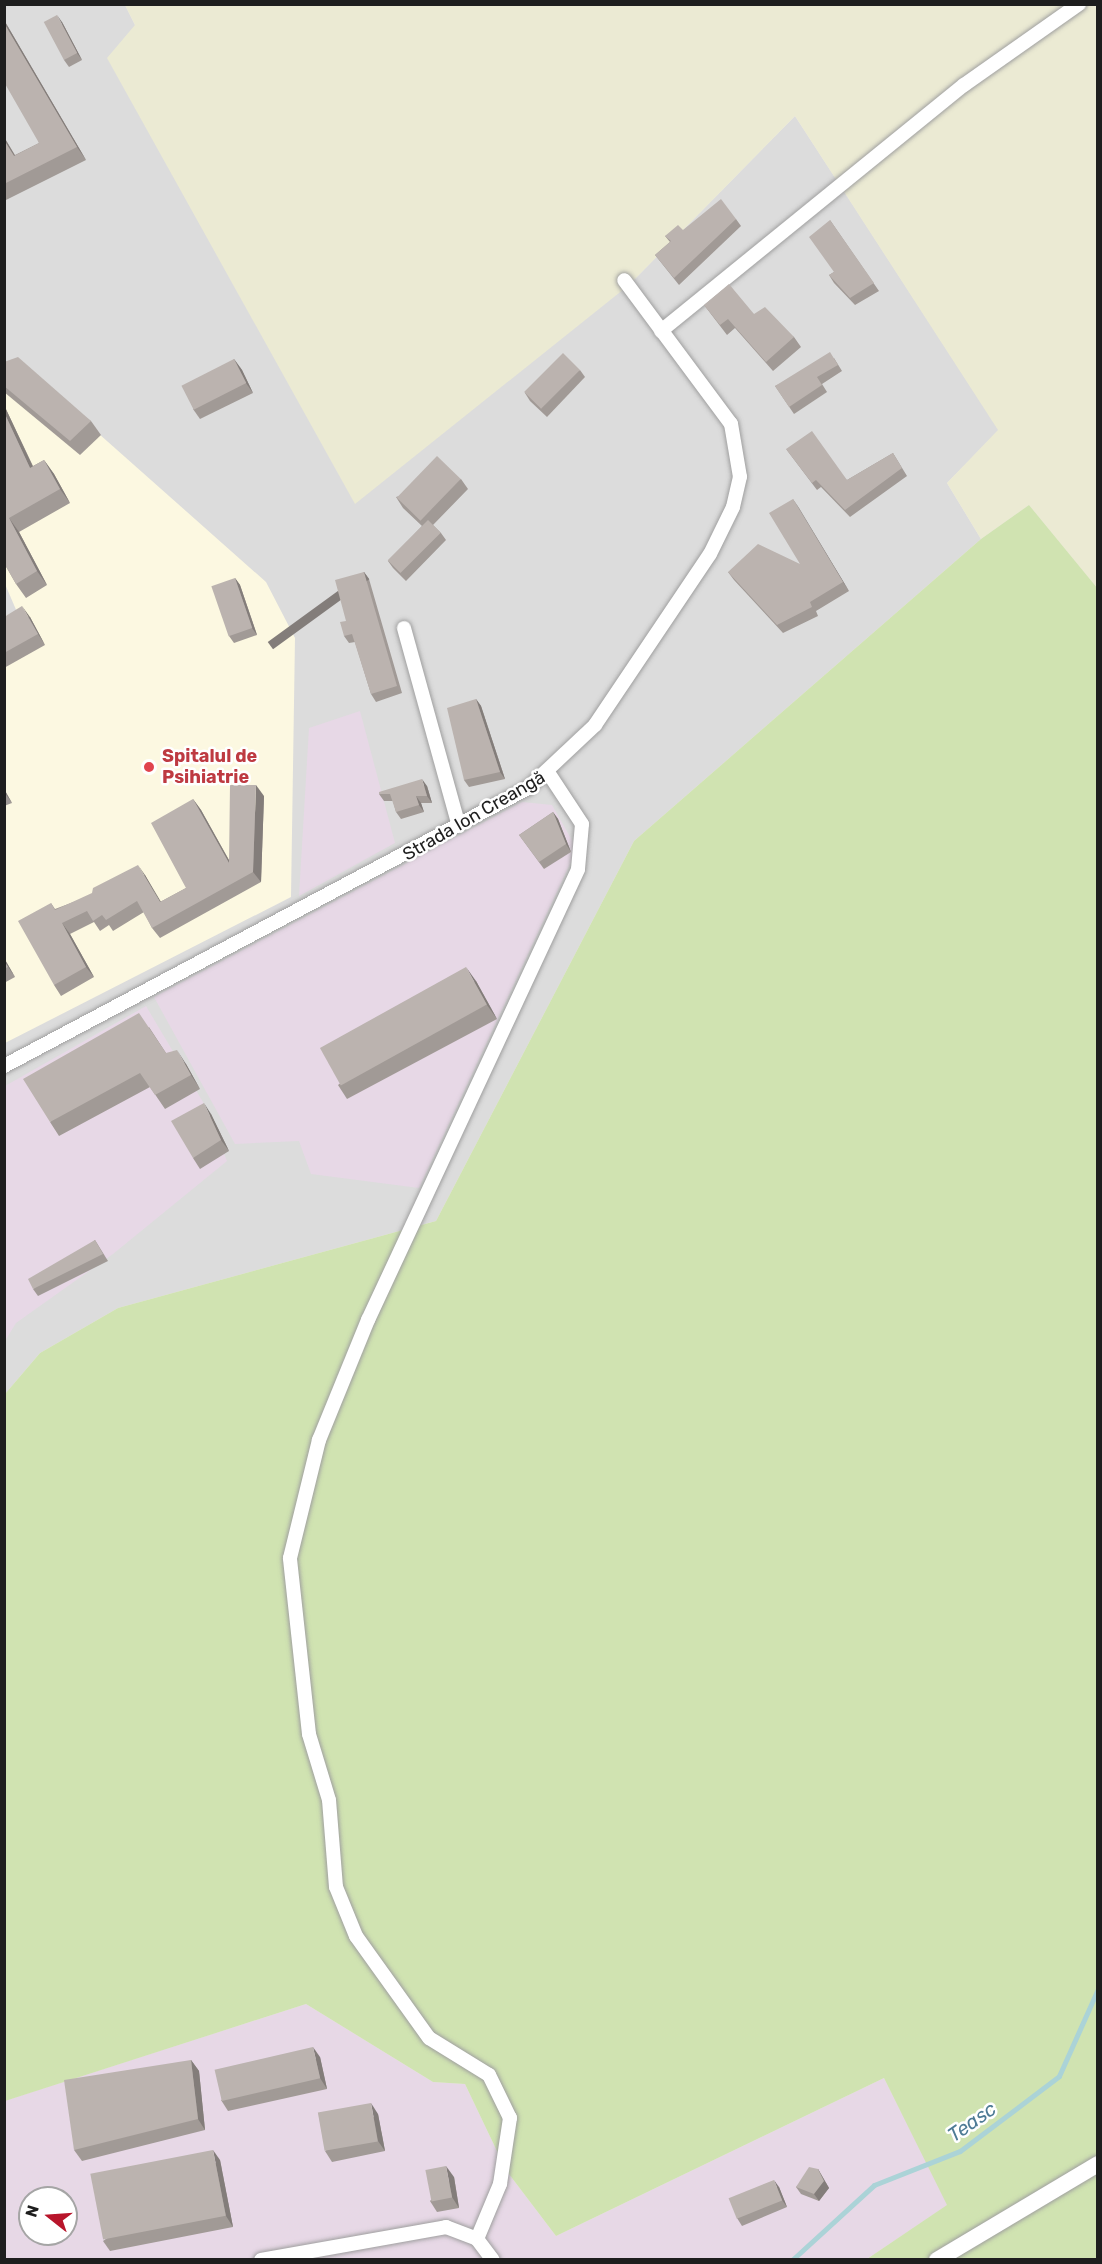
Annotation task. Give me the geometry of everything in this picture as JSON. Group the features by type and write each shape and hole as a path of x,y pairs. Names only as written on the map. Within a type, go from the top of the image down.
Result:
{"street":[{"path":"661,331 964,85 1079,4"},
{"name":"Strada Ion Creangă","path":"4,1066 459,826 549,774 595,725 710,554 733,507 740,459 731,424 624,280"},
{"path":"404,628 459,826"},
{"path":"477,2239 500,2184 510,2118 489,2074 429,2038 356,1935 336,1887 329,1800 309,1734 290,1558 319,1440 368,1320 578,869 582,824 549,774"},
{"path":"937,2259 1098,2164"},
{"path":"261,2259 446,2227 477,2239 493,2259"}],"shaded area":[{"path":"5,5 125,5 135,25 629,285 795,116 999,430 947,483 981,539 634,841 436,1221 118,1308 40,1353 5,1394"},
{"name":"Spitalul de Psihiatrie","path":"28,371 266,582 295,638 291,897 5,1043 4,616 17,612 5,584 4,375"},
{"path":"360,711 395,843 299,896 309,728"},
{"path":"522,802 552,805 577,849 419,1188 311,1174 299,1141 235,1144 154,997"},
{"path":"146,1006 203,1102 227,1161 113,1254 16,1323 5,1341 5,1086"},
{"path":"306,2004 433,2082 465,2084 506,2170 556,2236 884,2078 948,2205 867,2259 5,2259 4,2101"}],"green space":[{"path":"125,5 1097,5 1097,588 1029,505 981,539 947,483 998,430 795,116 629,285 355,504 107,58 135,25"},
{"path":"1029,505 1098,589 1097,2259 867,2259 947,2205 884,2078 556,2236 506,2170 465,2084 433,2082 306,2004 5,2101 5,1394 40,1353 118,1308 436,1221 634,841 981,539"}],"building":[{"path":"57,15 77,53 64,60 44,22"},
{"path":"4,23 77,147 4,184 4,140 14,156 39,143 4,82"},
{"path":"721,199 736,219 674,278 655,255 671,241 665,236 678,225 683,230"},
{"path":"830,220 874,283 850,298 829,275 834,272 809,237"},
{"path":"729,284 754,314 765,307 794,337 766,362 728,319 720,325 704,305"},
{"path":"830,352 838,365 817,377 822,385 789,407 775,386"},
{"path":"563,353 580,370 541,409 524,392"},
{"path":"18,357 91,421 70,441 4,386 4,362"},
{"path":"234,359 246,383 194,410 181,386"},
{"path":"4,412 30,468 44,460 60,489 9,518 37,571 16,584 4,563"},
{"path":"812,431 847,480 893,453 902,468 845,510 816,480 812,483 786,449"},
{"path":"437,456 461,479 420,521 397,498"},
{"path":"793,499 843,582 810,602 812,607 777,625 728,572 758,544 800,564 769,513"},
{"path":"428,520 441,533 400,573 388,560"},
{"path":"364,572 397,686 371,694 352,634 344,636 340,622 346,621 335,580"},
{"path":"235,578 252,628 229,636 211,586"},
{"path":"22,606 38,634 4,653 4,617"},
{"path":"476,699 500,772 464,780 447,708"},
{"path":"422,779 427,796 416,796 419,805 396,812 390,794 379,794 379,792"},
{"path":"230,785 256,785 253,872 152,928 137,901 106,920 102,915 93,921 87,911 62,923 86,967 54,985 18,921 51,903 55,910 92,893 93,888 138,865 160,902 186,888 151,823 193,799 229,863"},
{"path":"553,812 566,844 539,862 519,835"},
{"path":"466,967 487,1005 341,1086 320,1048"},
{"path":"139,1013 166,1053 177,1050 191,1075 155,1095 140,1073 50,1122 23,1079"},
{"path":"204,1103 221,1140 193,1158 171,1121"},
{"path":"95,1240 103,1254 33,1289 28,1279"},
{"path":"313,2047 320,2078 222,2101 215,2070"},
{"path":"191,2060 198,2119 74,2150 64,2080"},
{"path":"371,2103 378,2141 325,2151 318,2112"},
{"path":"213,2150 226,2216 103,2240 90,2174"},
{"path":"446,2166 452,2197 431,2201 425,2170"},
{"path":"809,2167 818,2169 824,2181 814,2194 796,2187"},
{"path":"774,2180 782,2200 737,2219 729,2198"}],"waterway":[{"name":"Teasc","path":"792,2260 874,2185 960,2151 1059,2076 1098,1989"}],"place":[{"name":"Spitalul de Psihiatrie","path":"149,767"}]}
